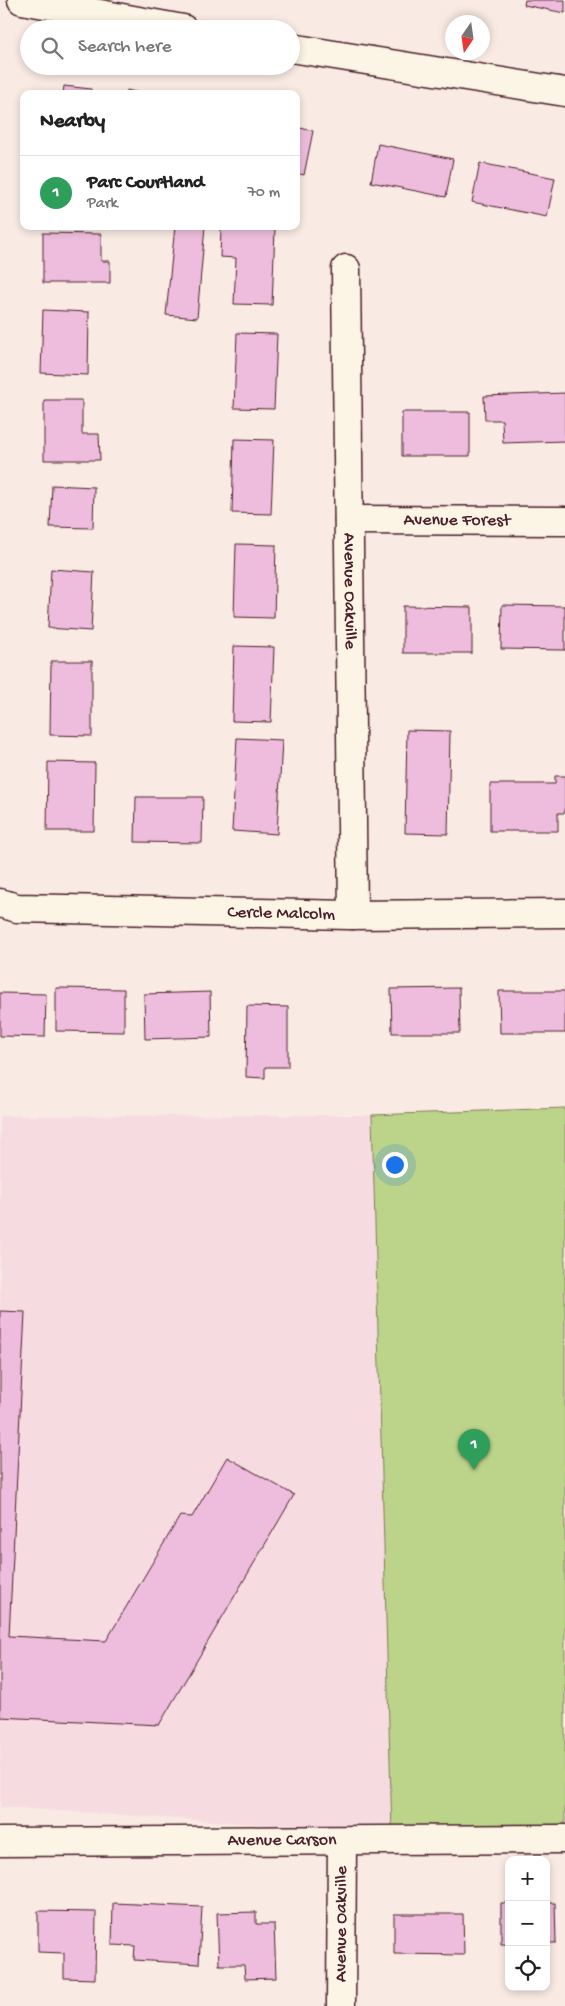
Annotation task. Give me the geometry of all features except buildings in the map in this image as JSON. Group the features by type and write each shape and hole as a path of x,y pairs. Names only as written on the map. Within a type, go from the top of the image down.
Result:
{"street":[{"path":"22,0 133,20"},
{"path":"300,49 565,92"},
{"name":"Avenue Oakville","path":"346,269 353,915"},
{"name":"Avenue Forest","path":"349,520 565,521"},
{"name":"Cercle Malcolm","path":"0,904 17,908 353,915 565,913"},
{"name":"Avenue Carson","path":"0,1842 565,1840"},
{"name":"Avenue Oakville","path":"341,2006 342,1842"}],"shaded area":[{"path":"372,1115 392,1833 0,1807 0,1116"}],"green space":[{"path":"565,1108 565,1825 392,1833 372,1115"}],"place":[{"name":"Parc Courtland","path":"474,1470"}]}
